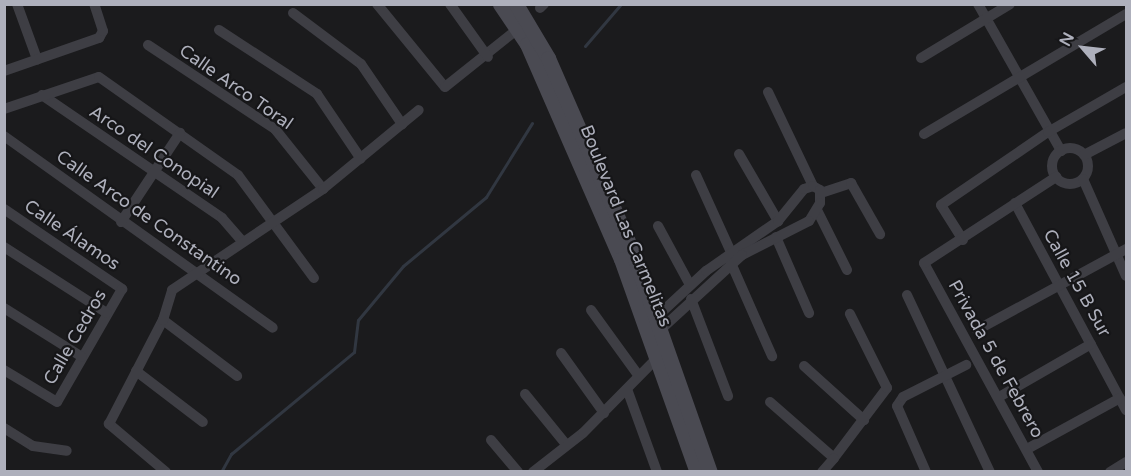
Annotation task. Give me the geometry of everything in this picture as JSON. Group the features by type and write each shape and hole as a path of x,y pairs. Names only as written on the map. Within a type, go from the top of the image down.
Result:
{"main road":[{"name":"Boulevard Las Carmelitas","path":"500,4 519,28 653,328 710,471"},
{"name":"Boulevard Las Carmelitas","path":"516,4 553,68 631,248 653,328"},
{"name":"Boulevard Las Carmelitas","path":"662,353 697,471"}],"street":[{"path":"17,4 37,59"},
{"path":"4,70 99,38 103,31 94,4"},
{"path":"377,4 449,87 488,57 519,28"},
{"path":"450,4 488,57"},
{"path":"978,4 1017,78 1060,151"},
{"path":"921,58 1010,4"},
{"path":"1124,4 1126,10"},
{"path":"293,13 361,64 402,124"},
{"path":"924,134 1126,14"},
{"path":"219,30 317,94 360,159"},
{"name":"Calle Arco Toral","path":"148,45 275,129 322,189"},
{"path":"4,109 96,76 180,133 246,183 314,278"},
{"path":"1056,177 963,240 941,205 1048,132 1126,87"},
{"path":"768,92 817,189 817,210 847,270"},
{"name":"Arco del Conopial","path":"42,95 155,170 222,218 243,241"},
{"path":"166,471 109,424 163,320 172,290 197,270 322,189 419,110"},
{"path":"121,222 180,133"},
{"path":"1084,155 1126,133"},
{"name":"Calle Arco de Constantino","path":"4,136 121,222 197,270 273,328"},
{"path":"1056,177 1053,160 1060,151 1071,148 1084,155 1088,164 1083,179 1126,276"},
{"path":"739,154 777,221"},
{"path":"696,175 772,356"},
{"path":"1056,177 1072,184 1083,179"},
{"path":"653,328 690,285 731,258 777,221 801,192 848,182 880,234"},
{"name":"Calle 15 B Sur","path":"1015,203 1126,410"},
{"name":"Calle Álamos","path":"4,209 122,289"},
{"path":"653,328 691,299 731,258 803,225 817,210"},
{"path":"658,226 690,285"},
{"path":"776,237 808,313"},
{"name":"Privada 5 de Febrero","path":"963,240 924,263 1038,471"},
{"path":"4,247 108,313"},
{"path":"977,330 1126,249"},
{"name":"Calle Cedros","path":"4,370 57,402 122,289"},
{"path":"907,295 942,375 990,471"},
{"path":"691,299 728,396"},
{"path":"4,308 82,357"},
{"path":"591,310 638,375"},
{"path":"822,471 884,398 886,377 850,314"},
{"path":"163,320 237,376"},
{"path":"999,397 1091,344"},
{"path":"561,353 604,414"},
{"path":"533,471 565,443 604,414 638,375 662,353"},
{"path":"927,471 897,406 942,375 966,365"},
{"path":"804,366 864,420"},
{"path":"136,371 203,422"},
{"path":"627,389 657,471"},
{"path":"525,394 565,443"},
{"path":"1027,449 1120,398"},
{"path":"770,402 834,458"},
{"path":"4,428 33,446 67,451"},
{"path":"491,440 518,471"},
{"path":"1110,471 1126,462"}],"waterway":[{"path":"585,46 621,4"},
{"path":"221,472 231,454 354,352 358,320 403,266 486,197 532,123"}]}
